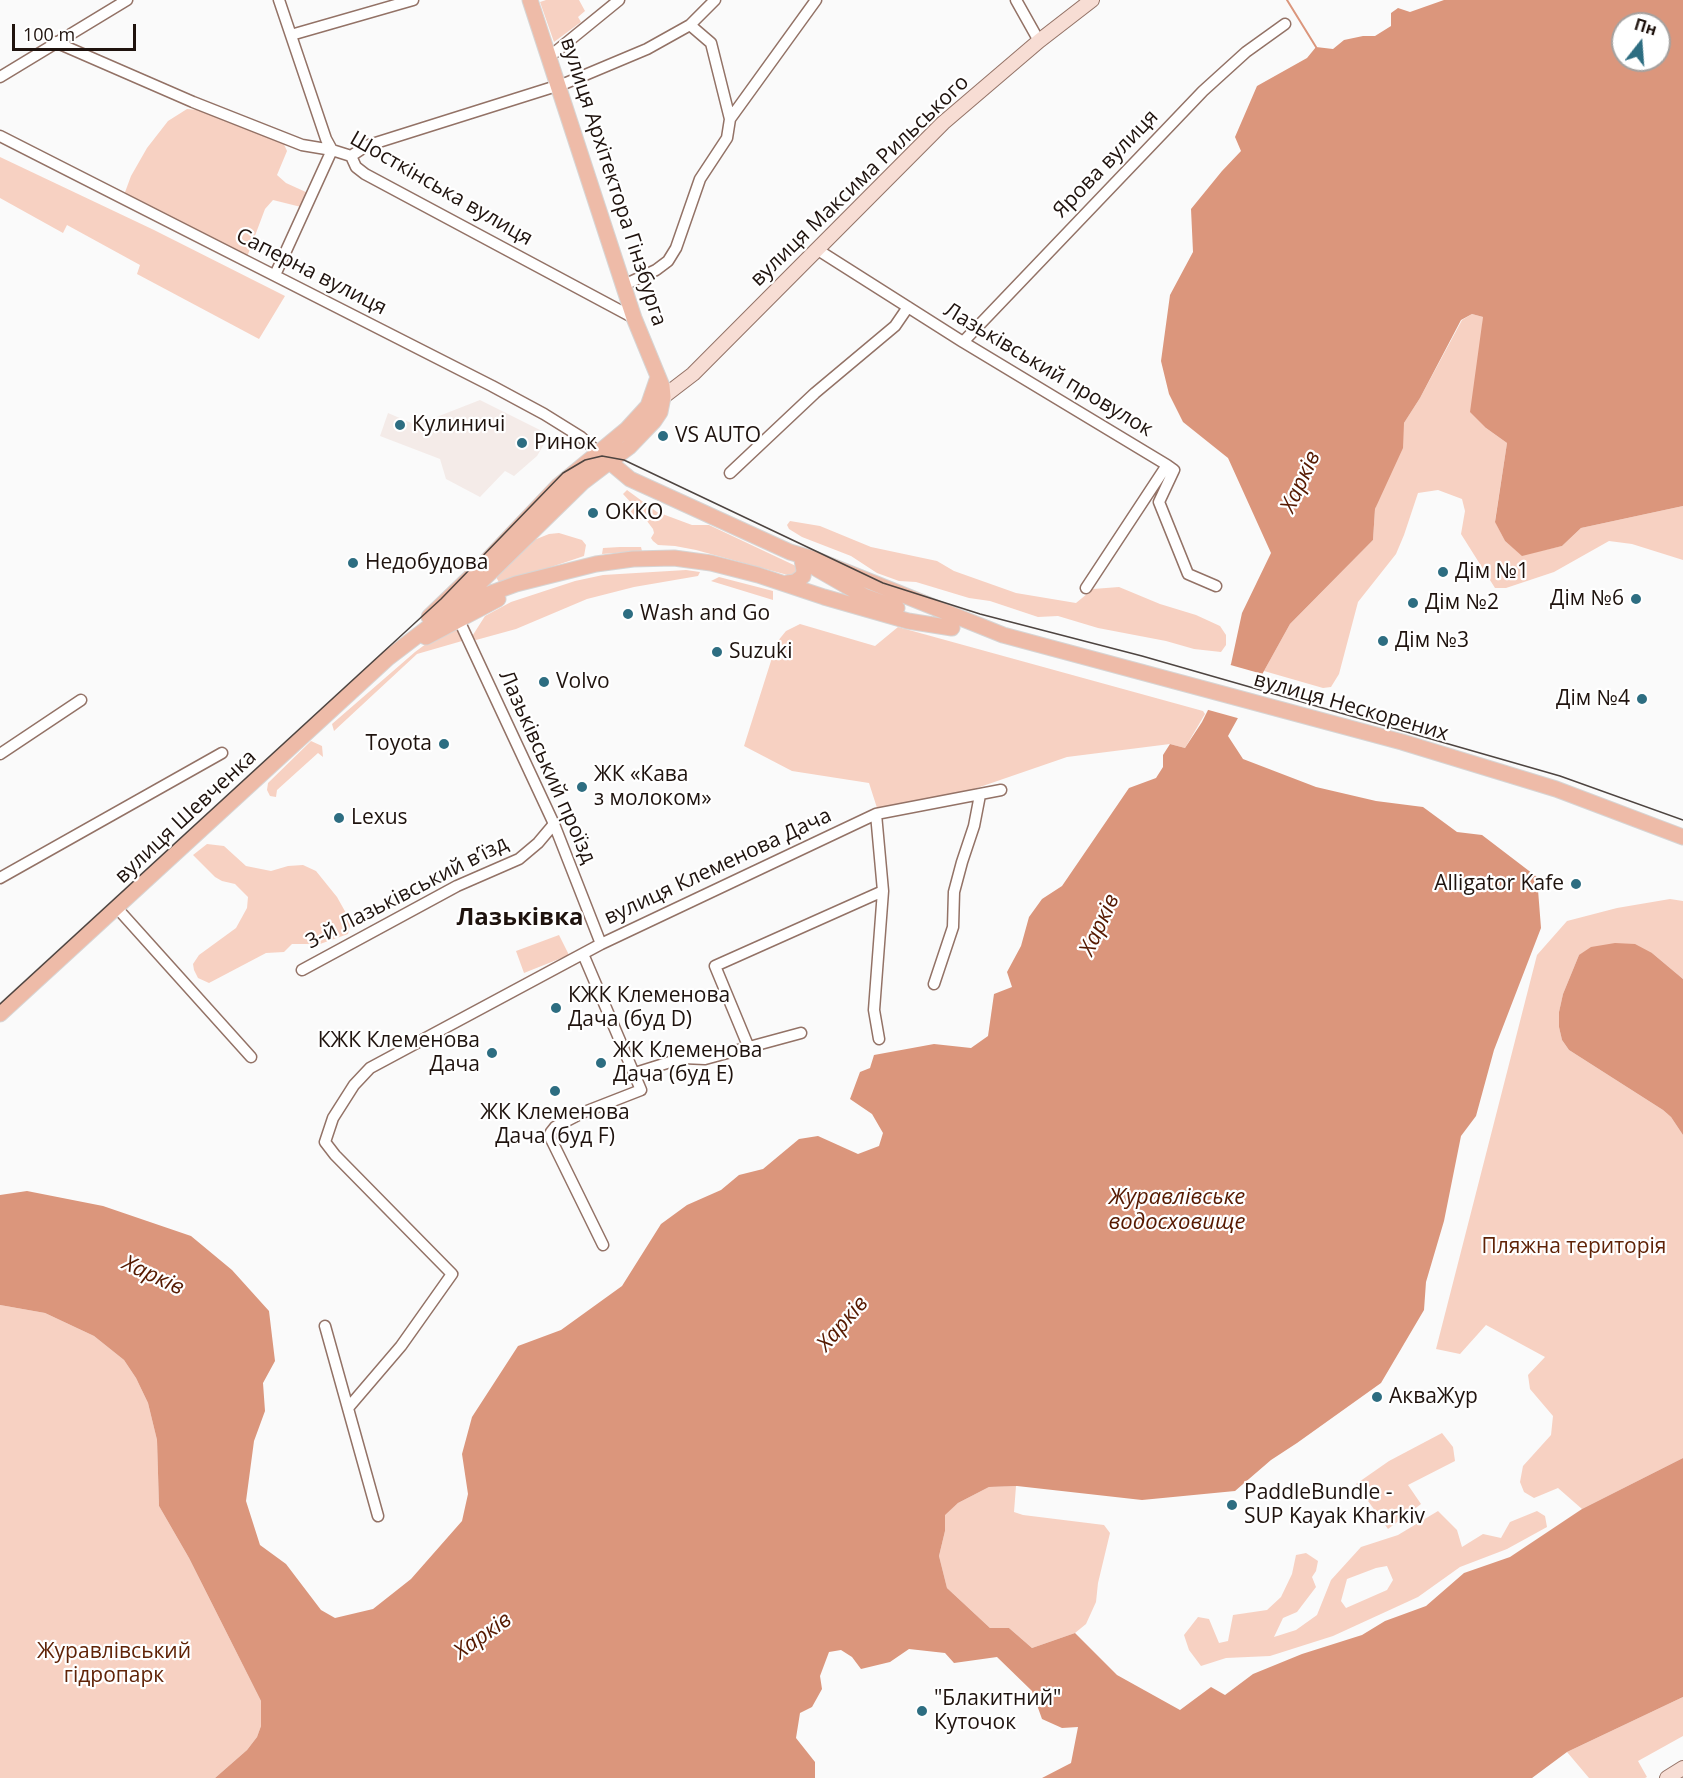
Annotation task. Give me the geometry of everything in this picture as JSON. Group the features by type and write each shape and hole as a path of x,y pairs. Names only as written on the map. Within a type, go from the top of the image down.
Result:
{"main road":[{"name":"вулиця Архітектора Гінзбурга","path":"530,0 634,318 658,377"},
{"name":"вулиця Максима Рильського","path":"604,458 627,429 657,399 693,374 943,123 1039,41 1092,0"},
{"name":"вулиця Максима Рильського","path":"657,399 658,377"},
{"name":"вулиця Нескорених","path":"604,458 630,479 797,556 864,596"},
{"name":"вулиця Шевченка","path":"0,1014 399,649 443,602 486,570 558,486 604,458"},
{"name":"вулиця Нескорених","path":"797,556 824,563 954,622 1402,742 1556,789 1683,837"},
{"path":"787,583 795,582 803,576 804,570 797,556"},
{"path":"456,613 501,589 563,572 633,558 674,558 711,563 787,583 864,596 954,622"},
{"path":"456,613 456,598 486,570 501,589"},
{"path":"419,628 495,601 563,572"},
{"path":"787,583 824,597 898,618 954,622"},
{"name":"вулиця Шевченка","path":"399,649 456,613"},
{"path":"1667,1778 1683,1768"}],"street":[{"path":"0,76 127,0"},
{"path":"274,275 332,150 326,139 279,0"},
{"path":"291,35 413,0"},
{"path":"548,55 554,53 619,0"},
{"path":"351,156 366,146 558,86 647,49 690,25 715,0"},
{"path":"730,119 816,0"},
{"path":"1016,0 1039,41"},
{"name":"Ярова вулиця","path":"963,342 1203,91 1246,52 1285,24"},
{"path":"624,285 656,270 668,261 676,248 699,179 727,138 730,119 711,43 690,25"},
{"name":"Шосткінська вулиця","path":"55,42 193,102 302,145 351,156 357,167 365,174 634,318"},
{"name":"Саперна вулиця","path":"0,136 534,408 588,442 604,458"},
{"name":"Лазьківський провулок","path":"818,250 963,342 1167,465"},
{"path":"730,473 815,393 895,326 908,307"},
{"path":"1086,588 1167,465 1174,470 1160,502 1188,574 1216,586"},
{"name":"Лазьківський проїзд","path":"456,613 554,824 601,944"},
{"path":"0,754 81,700"},
{"path":"0,878 222,753"},
{"name":"вулиця Клеменова Дача","path":"348,1408 401,1346 452,1274 335,1155 325,1142 338,1109 354,1085 370,1068 601,944 876,814 1002,790"},
{"path":"934,984 953,927 954,892 974,826 980,795"},
{"path":"876,814 883,891 874,1010 879,1039"},
{"name":"3-й Лазьківський в’їзд","path":"302,970 458,886 519,859 538,843 554,824"},
{"path":"749,1048 715,966 883,891"},
{"path":"117,908 251,1057"},
{"path":"583,954 641,1090 582,1113 555,1127 550,1137 603,1245"},
{"path":"634,1073 682,1058 705,1059 801,1033"},
{"path":"325,1326 378,1516"}],"shaded area":[{"path":"480,400 542,431 544,444 537,456 514,476 505,471 480,497 446,479 440,459 380,436 388,413 416,425"}],"green space":[{"path":"579,0 585,11 578,17 581,22 554,42 540,2"},
{"path":"187,109 199,110 282,140 287,151 277,175 286,183 308,193 301,207 273,200 265,209 247,257 124,195 131,176 147,148 168,121"},
{"path":"0,157 154,230 285,296 259,339 137,274 140,265 67,225 63,233 0,198"},
{"path":"1472,314 1483,317 1486,428 1507,443 1495,521 1505,541 1522,555 1562,546 1581,528 1683,506 1683,560 1632,544 1609,541 1554,572 1506,588 1495,588 1461,534 1465,511 1462,499 1438,490 1418,493 1396,554 1358,602 1339,674 1331,687 1323,688 1264,671 1290,624 1373,540 1375,509 1404,423 1462,320"},
{"path":"627,490 657,512 692,525 709,525 798,567 795,577 696,550 658,545 651,538 654,533 653,529 644,517 637,521 630,512 635,507 623,494"},
{"path":"790,521 820,526 871,547 937,561 954,571 1016,593 1076,603 1093,589 1119,587 1220,626 1226,635 1226,645 1221,652 1194,649 1166,641 1098,628 1058,616 1038,617 990,601 969,598 916,582 899,581 877,573 851,556 802,537 789,529 787,525"},
{"path":"559,533 582,540 586,545 584,556 500,584 496,577 534,540"},
{"path":"641,547 642,551 602,554 603,548"},
{"path":"686,570 700,572 698,576 634,587 587,599 516,629 476,640 471,638 485,616 511,602 575,581 603,575"},
{"path":"719,577 773,591 773,600 711,581"},
{"path":"800,624 875,646 898,627 1203,711 1205,714 1185,748 1170,744 1067,757 945,799 878,811 869,783 792,771 744,746 777,642 786,631"},
{"path":"457,628 462,641 417,654 334,731 332,724 415,652 442,632"},
{"path":"311,741 322,746 323,757 318,753 277,790 276,797 270,796 267,790 268,783"},
{"path":"207,844 224,846 246,866 271,871 303,865 316,871 337,897 351,922 348,934 320,944 292,944 284,952 266,953 209,983 198,978 193,964 199,955 236,928 247,908 248,897 235,884 215,877 193,855"},
{"name":"Пляжна територія","path":"1670,899 1683,901 1683,979 1652,953 1579,955 1563,994 1559,1012 1562,1040 1569,1050 1663,1110 1671,1117 1683,1135 1683,1458 1582,1509 1558,1488 1534,1498 1524,1492 1520,1482 1523,1466 1551,1435 1553,1416 1530,1389 1528,1375 1545,1357 1486,1325 1460,1354 1436,1349 1537,955 1567,921 1617,908"},
{"path":"559,935 569,955 524,973 516,951"},
{"name":"Журавлівський гідропарк","path":"0,1305 45,1313 94,1336 124,1360 148,1403 157,1440 159,1506 189,1558 261,1701 261,1726 257,1737 247,1750 215,1778 0,1778"},
{"path":"1442,1433 1453,1447 1455,1461 1408,1485 1421,1504 1388,1529 1356,1484 1389,1461"},
{"path":"1016,1486 1014,1512 1104,1525 1110,1533 1098,1583 1096,1602 1086,1624 1075,1633 1032,1648 1009,1628 990,1628 947,1588 939,1556 945,1531 944,1515 958,1503 989,1487"},
{"path":"1438,1511 1457,1530 1462,1547 1483,1534 1501,1538 1510,1522 1537,1511 1545,1516 1547,1527 1507,1549 1460,1567 1418,1597 1333,1636 1270,1656 1226,1658 1201,1666 1189,1650 1184,1635 1198,1617 1209,1619 1219,1643 1228,1641 1233,1615 1267,1610 1281,1597 1292,1574 1296,1555 1306,1553 1318,1561 1312,1577 1316,1587 1297,1612 1283,1618 1274,1637 1296,1630 1317,1615 1331,1580 1361,1547 1398,1535","holes":["1387,1566 1393,1580 1387,1590 1346,1608 1341,1601 1347,1579"]},
{"path":"1683,1697 1683,1736 1638,1761 1647,1777 1645,1778 1589,1778 1567,1752"}],"water":[{"name":"Журавлівське водосховище","path":"1444,0 1683,0 1683,506 1581,528 1562,546 1522,556 1505,541 1495,522 1507,443 1486,428 1470,412 1483,317 1472,314 1461,320 1420,398 1404,423 1403,448 1375,509 1373,540 1290,624 1228,736 1243,759 1316,787 1376,801 1423,807 1457,832 1482,835 1537,877 1541,928 1494,1050 1476,1116 1461,1136 1444,1221 1426,1282 1424,1310 1381,1383 1271,1460 1235,1491 1142,1500 1017,1486 989,1487 958,1503 945,1515 945,1531 939,1556 947,1588 990,1628 1009,1628 1032,1648 1075,1633 1117,1675 1180,1710 1211,1687 1225,1695 1253,1674 1302,1654 1362,1635 1385,1621 1426,1606 1464,1573 1510,1557 1582,1509 1683,1458 1683,1697 1567,1752 1532,1778 1042,1778 1071,1763 1078,1727 1062,1728 1042,1719 1032,1691 997,1657 954,1663 945,1653 909,1649 890,1662 861,1669 852,1657 841,1650 829,1652 820,1676 822,1689 812,1707 800,1713 796,1738 815,1762 815,1778 215,1778 247,1750 257,1737 261,1726 261,1701 189,1558 159,1506 157,1440 148,1403 136,1378 124,1360 94,1336 45,1313 0,1305 0,1195 27,1191 103,1206 191,1236 232,1270 269,1311 275,1361 263,1383 265,1411 254,1441 246,1501 260,1545 286,1564 321,1610 335,1618 373,1609 411,1579 462,1521 468,1494 462,1454 472,1417 518,1346 561,1330 622,1286 661,1224 687,1205 721,1190 739,1175 763,1169 799,1139 818,1136 858,1154 879,1146 883,1133 872,1114 850,1099 860,1072 870,1068 874,1055 934,1044 971,1048 988,1036 994,994 1012,987 1007,972 1021,946 1029,917 1042,899 1062,886 1129,788 1156,778 1163,767 1163,755 1170,744 1185,748 1202,722 1231,664 1242,613 1271,553 1228,458 1183,422 1169,394 1161,361 1170,295 1193,252 1191,209 1241,151 1235,137 1257,86 1307,58 1316,47 1333,49 1344,40 1375,36 1391,26 1391,13 1398,8 1410,12"},
{"path":"1615,943 1635,944 1652,953 1683,979 1683,1135 1671,1117 1663,1110 1569,1050 1562,1040 1559,1012 1563,994 1579,955 1591,947"}],"pier":[{"path":"1227,664 1266,675 1241,719 1205,709"}],"waterway":[{"path":"1287,0 1316,47"}],"tram line":[{"path":"0,1004 441,599 563,473 585,460 602,456 624,460 883,583 980,614 1142,656 1560,776 1683,820"}],"place":[{"name":"Кулиничі","path":"400,425"},
{"name":"VS AUTO","path":"663,436"},
{"name":"Ринок","path":"522,443"},
{"name":"ОККО","path":"593,513"},
{"name":"Недобудова","path":"353,563"},
{"name":"Дім №1","path":"1443,572"},
{"name":"Дім №6","path":"1636,599"},
{"name":"Дім №2","path":"1413,603"},
{"name":"Wash and Go","path":"628,614"},
{"name":"Дім №3","path":"1383,641"},
{"name":"Suzuki","path":"717,652"},
{"name":"Volvo","path":"544,682"},
{"name":"Дім №4","path":"1642,699"},
{"name":"Toyota","path":"444,744"},
{"name":"ЖК «Кава з молоком»","path":"582,787"},
{"name":"Lexus","path":"339,818"},
{"name":"Alligator Kafe","path":"1576,884"},
{"name":"КЖК Клеменова Дача (буд D)","path":"556,1008"},
{"name":"КЖК Клеменова Дача","path":"492,1053"},
{"name":"ЖК Клеменова Дача (буд Е)","path":"601,1063"},
{"name":"ЖК Клеменова Дача (буд F)","path":"555,1091"},
{"name":"АкваЖур","path":"1377,1397"},
{"name":"PaddleBundle - SUP Kayak Kharkiv","path":"1232,1505"},
{"name":"\"Блакитний\" Куточок","path":"922,1711"}],"district":[{"name":"Лазьківка","path":"520,918"}],"water label":[{"name":"Харків","path":"1301,482"},
{"name":"Харків","path":"1100,925"},
{"name":"Харків","path":"153,1276"},
{"name":"Харків","path":"843,1324"},
{"name":"Харків","path":"483,1636"}]}
